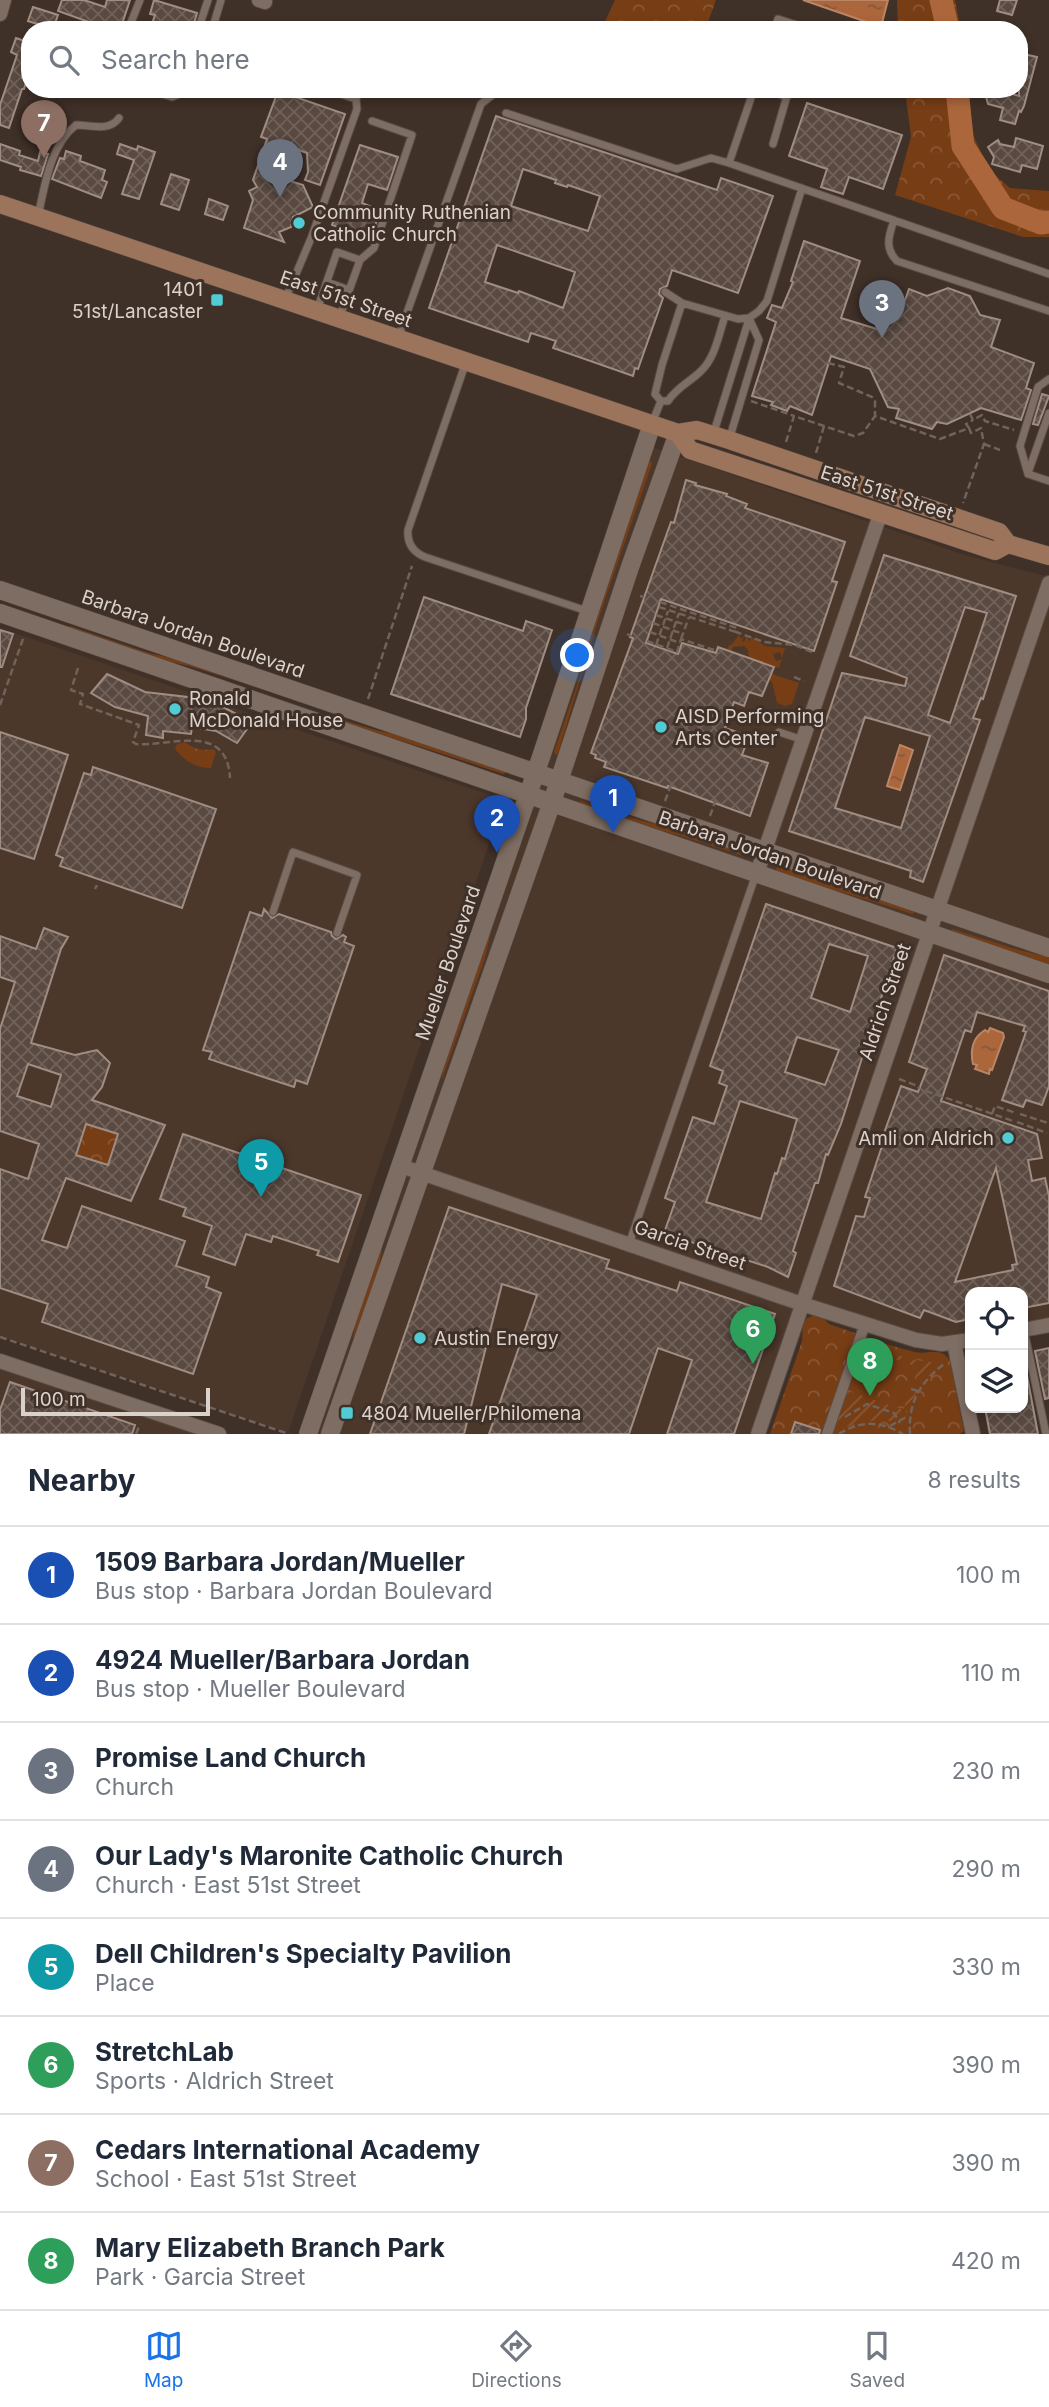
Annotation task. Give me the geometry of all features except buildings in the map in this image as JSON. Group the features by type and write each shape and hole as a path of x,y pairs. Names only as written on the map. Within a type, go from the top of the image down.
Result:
{"main road":[{"name":"East 51st Street","path":"0,204 678,433 697,430 721,438 999,532 1008,544 1049,556"},
{"name":"East 51st Street","path":"678,433 691,450 880,515 995,551 1008,544"}],"street":[{"path":"0,14 4,0"},
{"name":"Mueller Boulevard","path":"308,1434 536,773 652,424"},
{"path":"330,1434 423,1174 678,433"},
{"path":"757,873 880,515"},
{"name":"Aldrich Street","path":"758,1434 1049,583"},
{"name":"Barbara Jordan Boulevard","path":"0,590 1049,948"},
{"name":"Barbara Jordan Boulevard","path":"0,613 1049,974"},
{"name":"Garcia Street","path":"401,1166 802,1304 916,1340 942,1344 965,1341"},
{"path":"827,1434 865,1324"},
{"path":"1028,1329 1049,1325"},
{"path":"954,1343 973,1434"},
{"path":"0,1360 219,1434"}],"lane":[{"path":"132,21 140,0"},
{"path":"201,21 208,0"},
{"path":"215,21 221,0"},
{"path":"285,300 334,177 357,109 356,99 353,98"},
{"path":"398,338 481,104 489,98"},
{"path":"729,163 751,98"},
{"path":"773,144 787,98"},
{"path":"506,113 677,169 711,158 729,163 1049,274"},
{"path":"38,216 58,145 66,133 76,125 107,127 119,118"},
{"path":"339,318 360,260 374,248 412,135 372,121"},
{"path":"665,292 682,303 738,319 749,318 759,311 767,301 802,188"},
{"path":"894,220 888,237 892,256 897,261 1049,311"},
{"path":"317,311 337,252 360,260"},
{"path":"327,282 349,290"},
{"path":"682,303 655,394 661,401 668,401 680,386 704,369 725,316"},
{"path":"721,438 759,340 749,318"},
{"path":"721,438 749,318"},
{"path":"466,361 408,530 407,536 412,548 425,557 590,612"},
{"path":"1028,474 1020,446 1038,387 1049,379"},
{"path":"652,424 661,401"},
{"path":"1028,474 1049,413"},
{"path":"1028,474 1049,481"},
{"path":"779,732 803,740"},
{"path":"273,912 293,852 357,875 337,933"},
{"path":"629,1244 757,873"},
{"path":"1027,1350 1046,1434"}],"path":[{"path":"750,398 752,403 854,436 863,433 875,416 875,401 872,397 839,383 844,368 828,363"},
{"path":"970,414 973,420"},
{"path":"982,415 985,421 987,425 971,433 966,424 982,415"},
{"path":"785,446 794,416"},
{"path":"875,416 940,439 969,428"},
{"path":"985,421 1024,433"},
{"path":"816,456 824,426"},
{"path":"962,506 984,444 981,428"},
{"path":"984,444 1000,450"},
{"path":"367,699 412,566"},
{"path":"736,632 737,628 659,604 669,610 764,642 795,645 814,653"},
{"path":"656,645 669,610"},
{"path":"667,648 679,613"},
{"path":"656,615 686,625"},
{"path":"647,641 677,652 689,617"},
{"path":"653,623 683,634"},
{"path":"650,632 717,651"},
{"path":"0,705 24,636"},
{"path":"78,668 71,690 83,694 80,704 139,725 133,742 136,744 191,739 213,745 223,756 230,778"},
{"path":"794,677 804,681"},
{"path":"665,801 671,785"},
{"path":"710,816 716,799"},
{"path":"899,1079 919,1088"},
{"path":"926,1091 1047,1133"},
{"path":"992,1114 995,1106 1048,1124"},
{"path":"0,1336 289,1434"},
{"path":"910,1434 911,1408 931,1374 944,1364"},
{"path":"911,1389 920,1392"},
{"path":"835,1410 846,1417 867,1404 894,1413 900,1423"},
{"path":"911,1408 918,1412"},
{"path":"839,1434 865,1423 890,1426 909,1416"},
{"path":"136,1434 140,1424"},
{"path":"890,1426 903,1434"}],"shaded area":[{"path":"649,446 965,555 1049,577 1049,1325 1028,1329 1028,1287 965,1287 965,1341 949,1344 802,1304 758,1434 308,1434"},
{"path":"0,628 504,800 288,1433 0,1336"},
{"path":"0,1358 220,1434 0,1434"}],"green space":[{"path":"615,0 716,0 708,21 605,21"},
{"path":"897,0 955,0 959,21 898,21"},
{"path":"906,98 968,98 971,130 989,170 1010,188 1049,191 1049,237 1023,237 895,195 911,137"},
{"path":"651,461 556,755 554,752 584,665 593,625 648,462"},
{"path":"70,626 149,653 191,662 257,687 161,660 67,628"},
{"path":"739,635 741,639 744,635 744,642 747,635 749,642 751,637 765,646 785,648 782,658 780,652 773,654 776,661 782,659 779,668 749,658 748,650 744,646 727,650"},
{"path":"749,666 799,683 792,704 785,706 777,703 772,682"},
{"path":"311,710 413,738 506,770 506,773 335,720"},
{"path":"185,742 198,749 213,749 216,752 211,768 195,765 175,749 177,744"},
{"path":"580,801 680,830 746,854 743,856 599,812 579,805"},
{"path":"777,864 915,912 912,914 776,872"},
{"path":"494,919 485,958 441,1082 446,1053"},
{"path":"952,929 1049,957 1049,966 951,932"},
{"path":"86,1124 118,1134 108,1165 76,1155"},
{"path":"379,1250 382,1251 379,1267 355,1339 357,1313"},
{"path":"815,1315 829,1324 893,1346 920,1353 939,1352 946,1356 950,1361 964,1431 960,1434 770,1434 802,1341 803,1324 807,1318"},
{"path":"863,1344 938,1365 917,1389 912,1387 918,1367 864,1348 862,1353 859,1353"},
{"path":"848,1386 849,1391 903,1410 911,1390 916,1393 904,1414 896,1421 859,1423 835,1431"}],"water":[{"path":"803,0 888,0 883,21 864,21"},
{"path":"900,745 913,750 900,790 887,786"},
{"path":"990,1028 1003,1033 1004,1037 989,1074 975,1069 977,1065 973,1064 972,1054 977,1037 985,1030 988,1032"}],"waterway":[{"path":"941,0 946,21"},
{"path":"958,98 963,146 1003,208 1041,223 1049,222"}],"place":[{"name":"Cedars International Academy","path":"44,158"},
{"name":"Our Lady's Maronite Catholic Church","path":"280,197"},
{"name":"Community Ruthenian Catholic Church","path":"299,223"},
{"name":"1401 51st/Lancaster","path":"217,300"},
{"name":"Promise Land Church","path":"882,338"},
{"name":"Ronald McDonald House","path":"175,709"},
{"name":"AISD Performing Arts Center","path":"661,727"},
{"name":"1509 Barbara Jordan/Mueller","path":"613,833"},
{"name":"4924 Mueller/Barbara Jordan","path":"497,853"},
{"name":"Amli on Aldrich","path":"1008,1138"},
{"name":"Dell Children's Specialty Pavilion","path":"261,1197"},
{"name":"Austin Energy","path":"420,1338"},
{"name":"StretchLab","path":"753,1364"},
{"name":"Mary Elizabeth Branch Park","path":"870,1396"},
{"name":"4804 Mueller/Philomena","path":"347,1413"}]}
